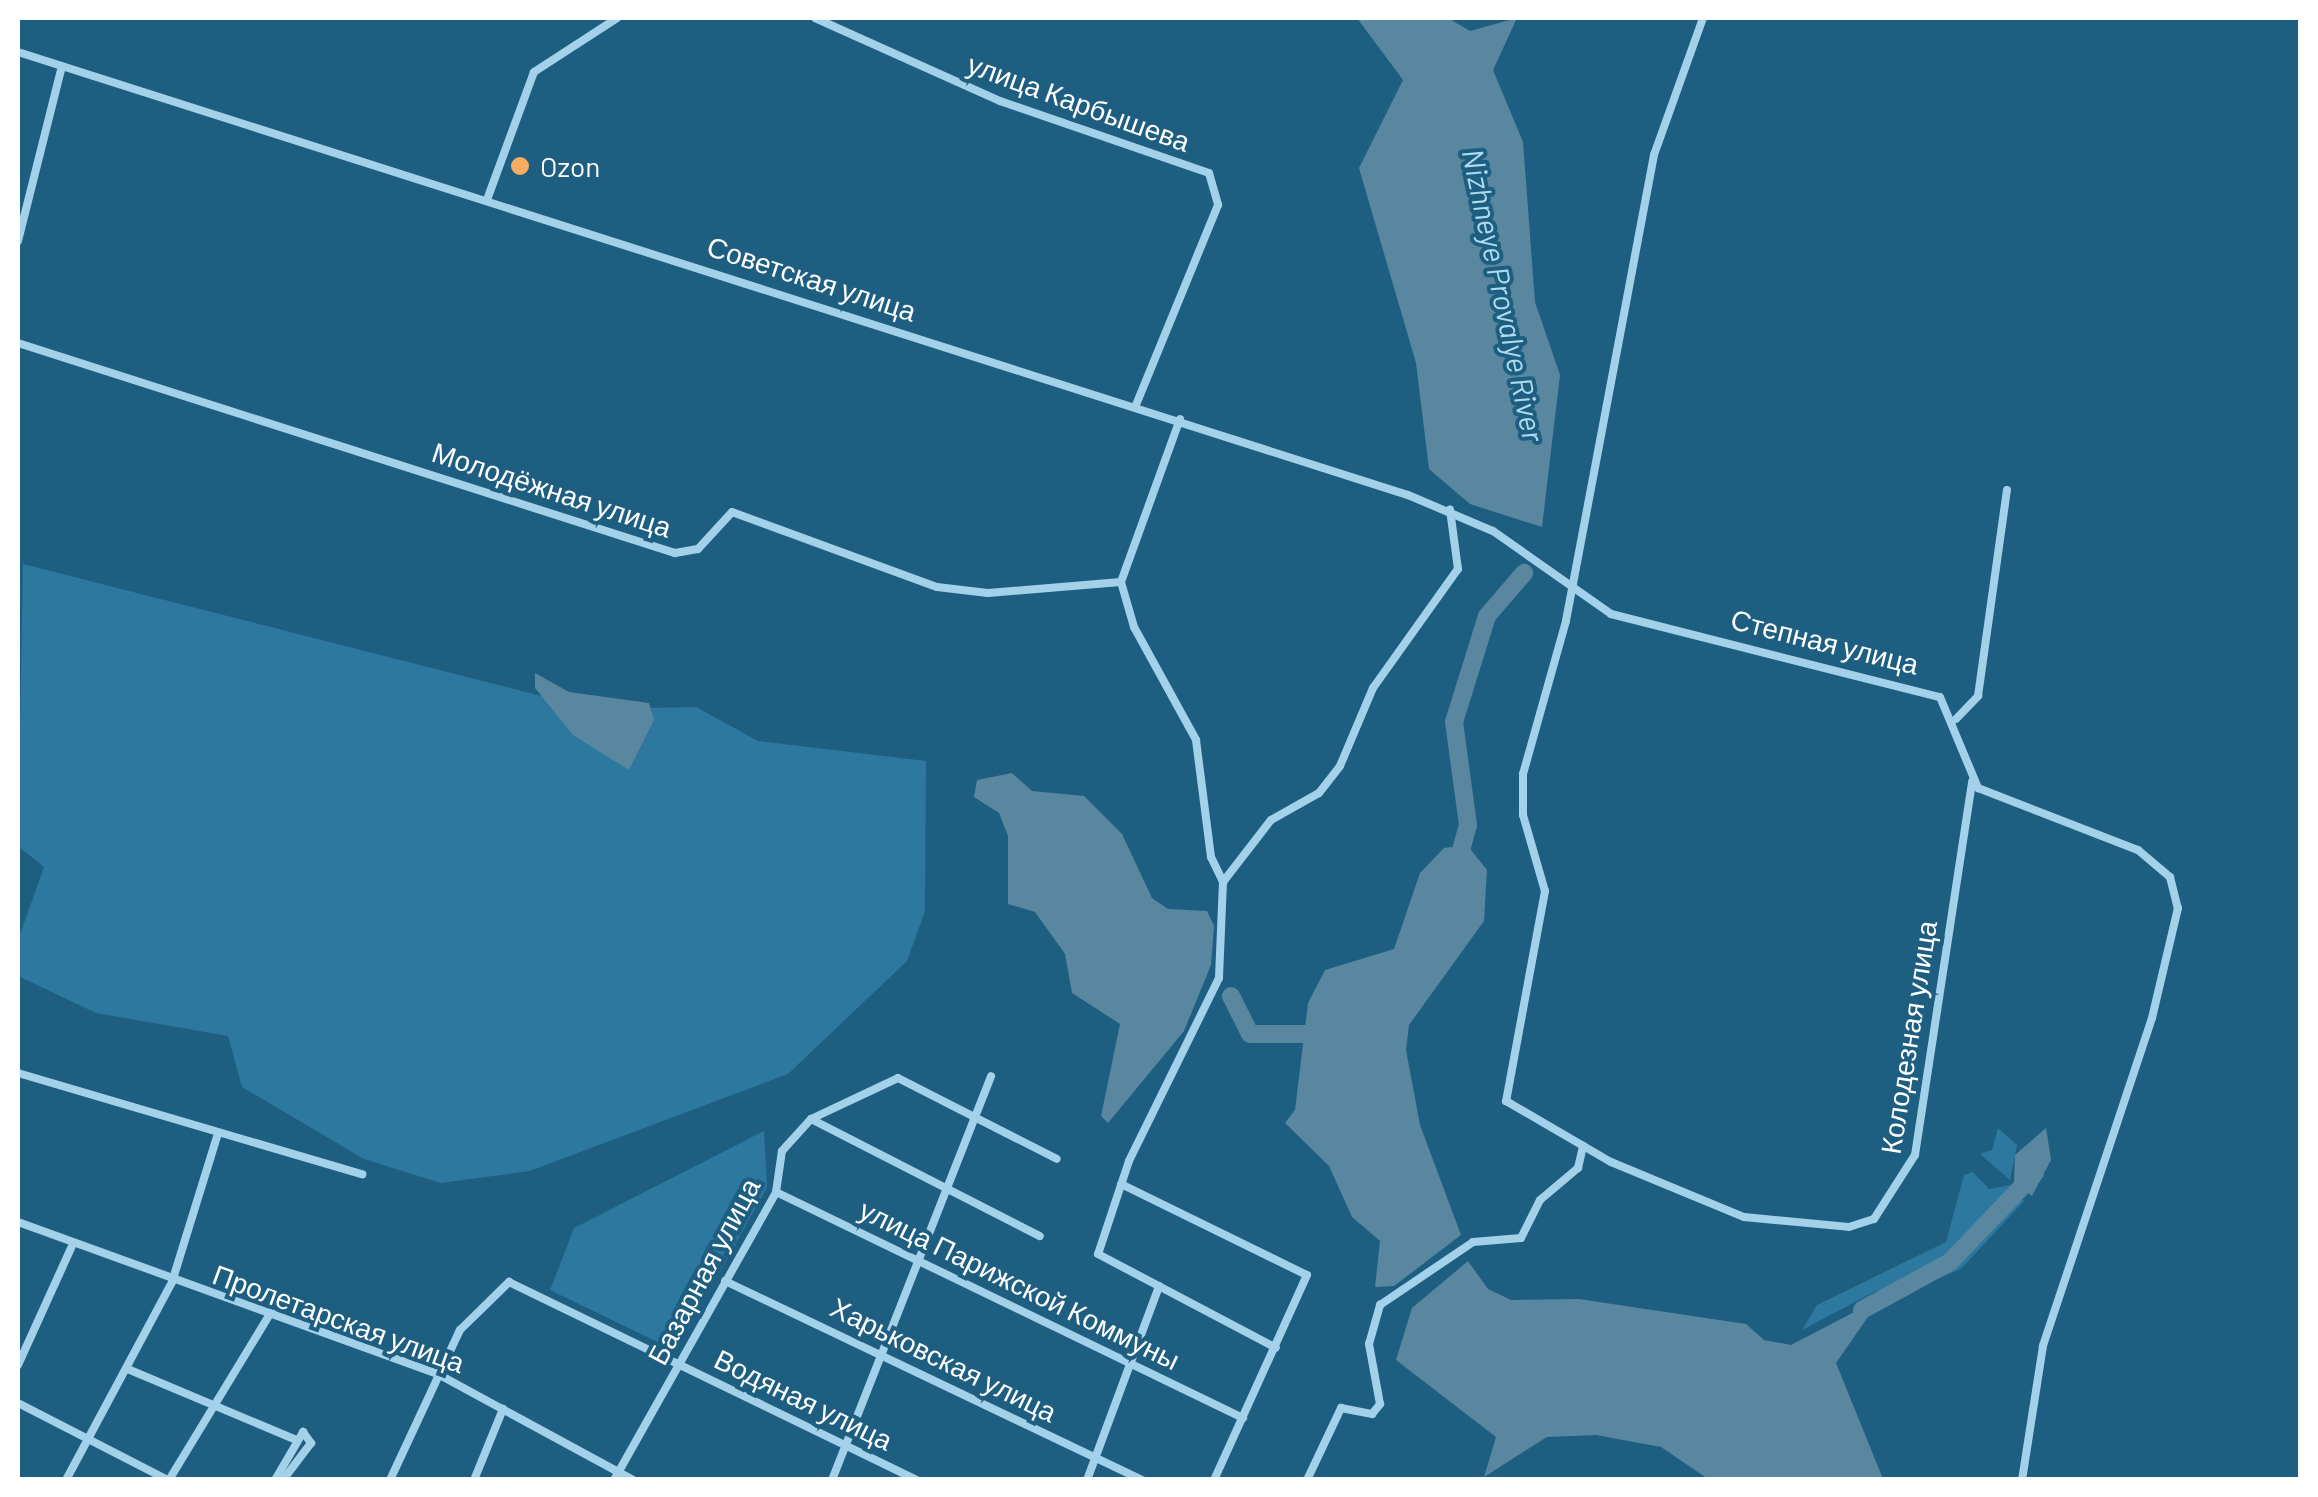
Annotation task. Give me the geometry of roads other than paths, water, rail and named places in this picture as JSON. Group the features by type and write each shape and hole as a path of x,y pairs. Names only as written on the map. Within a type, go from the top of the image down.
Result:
{"street":[{"path":"488,197 534,72 617,18"},
{"name":"улица Карбышева","path":"815,18 1000,101 1209,173 1218,205 1136,405"},
{"path":"1307,1480 1341,1408 1372,1414 1380,1404 1369,1344 1380,1305 1474,1242 1521,1238 1540,1200 1578,1168 1583,1146 1516,1111 1505,1090 1546,890 1522,815 1522,774 1572,592 1654,155 1703,18"},
{"name":"Советская улица","path":"18,52 488,197 1450,510 1520,548 1572,592"},
{"path":"18,241 62,66"},
{"name":"Молодёжная улица","path":"18,343 675,553 698,549 732,512 937,587 988,593 1121,582"},
{"path":"1180,419 1121,582 1134,627 1196,740 1224,882 1220,978 1122,1184 1098,1254 1276,1348"},
{"path":"2007,490 1978,696 1956,719 1972,782 2128,844 2170,877 2178,908 2172,950 2043,1346 2022,1480"},
{"path":"1224,882 1271,820 1318,793 1340,766 1373,688 1458,569 1450,510"},
{"name":"Степная улица","path":"1572,592 1611,614 1914,684 1956,719"},
{"name":"Колодезная улица","path":"1583,1146 1760,1222 1850,1227 1874,1219 1915,1155 1972,782"},
{"path":"18,1073 217,1138 362,1174"},
{"path":"832,1480 849,1446 916,1259 991,1076"},
{"name":"Базарная улица","path":"616,1475 776,1192 782,1151 810,1119 898,1078 975,1118"},
{"path":"975,1118 1057,1159"},
{"path":"810,1119 947,1185 1040,1236"},
{"path":"66,1480 130,1370 172,1282 217,1138"},
{"path":"1122,1184 1307,1275 1214,1480"},
{"name":"улица Парижской Коммуны","path":"776,1192 1243,1418"},
{"name":"Пролетарская улица","path":"18,1222 172,1282 271,1312 436,1373 616,1475 634,1480"},
{"path":"18,1365 73,1244"},
{"name":"Харьковская улица","path":"724,1281 882,1352 1144,1480"},
{"name":"Водяная улица","path":"436,1373 460,1330 509,1282 916,1480"},
{"path":"1086,1480 1159,1286"},
{"path":"18,1403 168,1480 271,1312"},
{"path":"130,1370 294,1439"},
{"path":"390,1480 436,1373"},
{"path":"474,1480 503,1408"},
{"path":"275,1480 294,1439 303,1432 311,1443 284,1480"}],"water":[{"path":"1357,18 1448,18 1470,31 1517,18 1493,70 1523,142 1535,302 1560,375 1542,527 1470,504 1429,469 1416,363 1359,168 1403,80"},
{"path":"535,673 569,692 649,703 654,720 629,770 573,735 535,688"},
{"path":"1012,773 1032,791 1084,796 1122,834 1152,898 1168,909 1207,911 1214,926 1211,965 1184,1031 1108,1123 1101,1116 1120,1024 1072,993 1065,954 1035,912 1008,904 1008,836 999,813 974,797 977,780"},
{"path":"1467,845 1487,870 1484,921 1409,1025 1406,1050 1420,1125 1461,1235 1394,1286 1375,1287 1380,1241 1352,1217 1329,1166 1285,1123 1295,1110 1308,1003 1325,970 1394,949 1420,873 1444,848"},
{"path":"2046,1128 2051,1160 2032,1196 2014,1182 2015,1155"},
{"path":"1468,1261 1488,1289 1511,1300 1579,1299 1746,1324 1764,1340 1791,1345 1881,1298 1836,1363 1883,1479 1708,1479 1661,1447 1596,1435 1547,1437 1484,1477 1496,1437 1396,1360 1412,1308"}],"waterway":[{"name":"Nizhneye Provalye River","path":"1457,865 1468,825 1454,722 1487,616 1524,573"},
{"path":"1231,996 1250,1034 1325,1034"},
{"path":"1862,1310 1950,1262 2035,1173"}],"place":[{"name":"Ozon","path":"520,166"}]}
